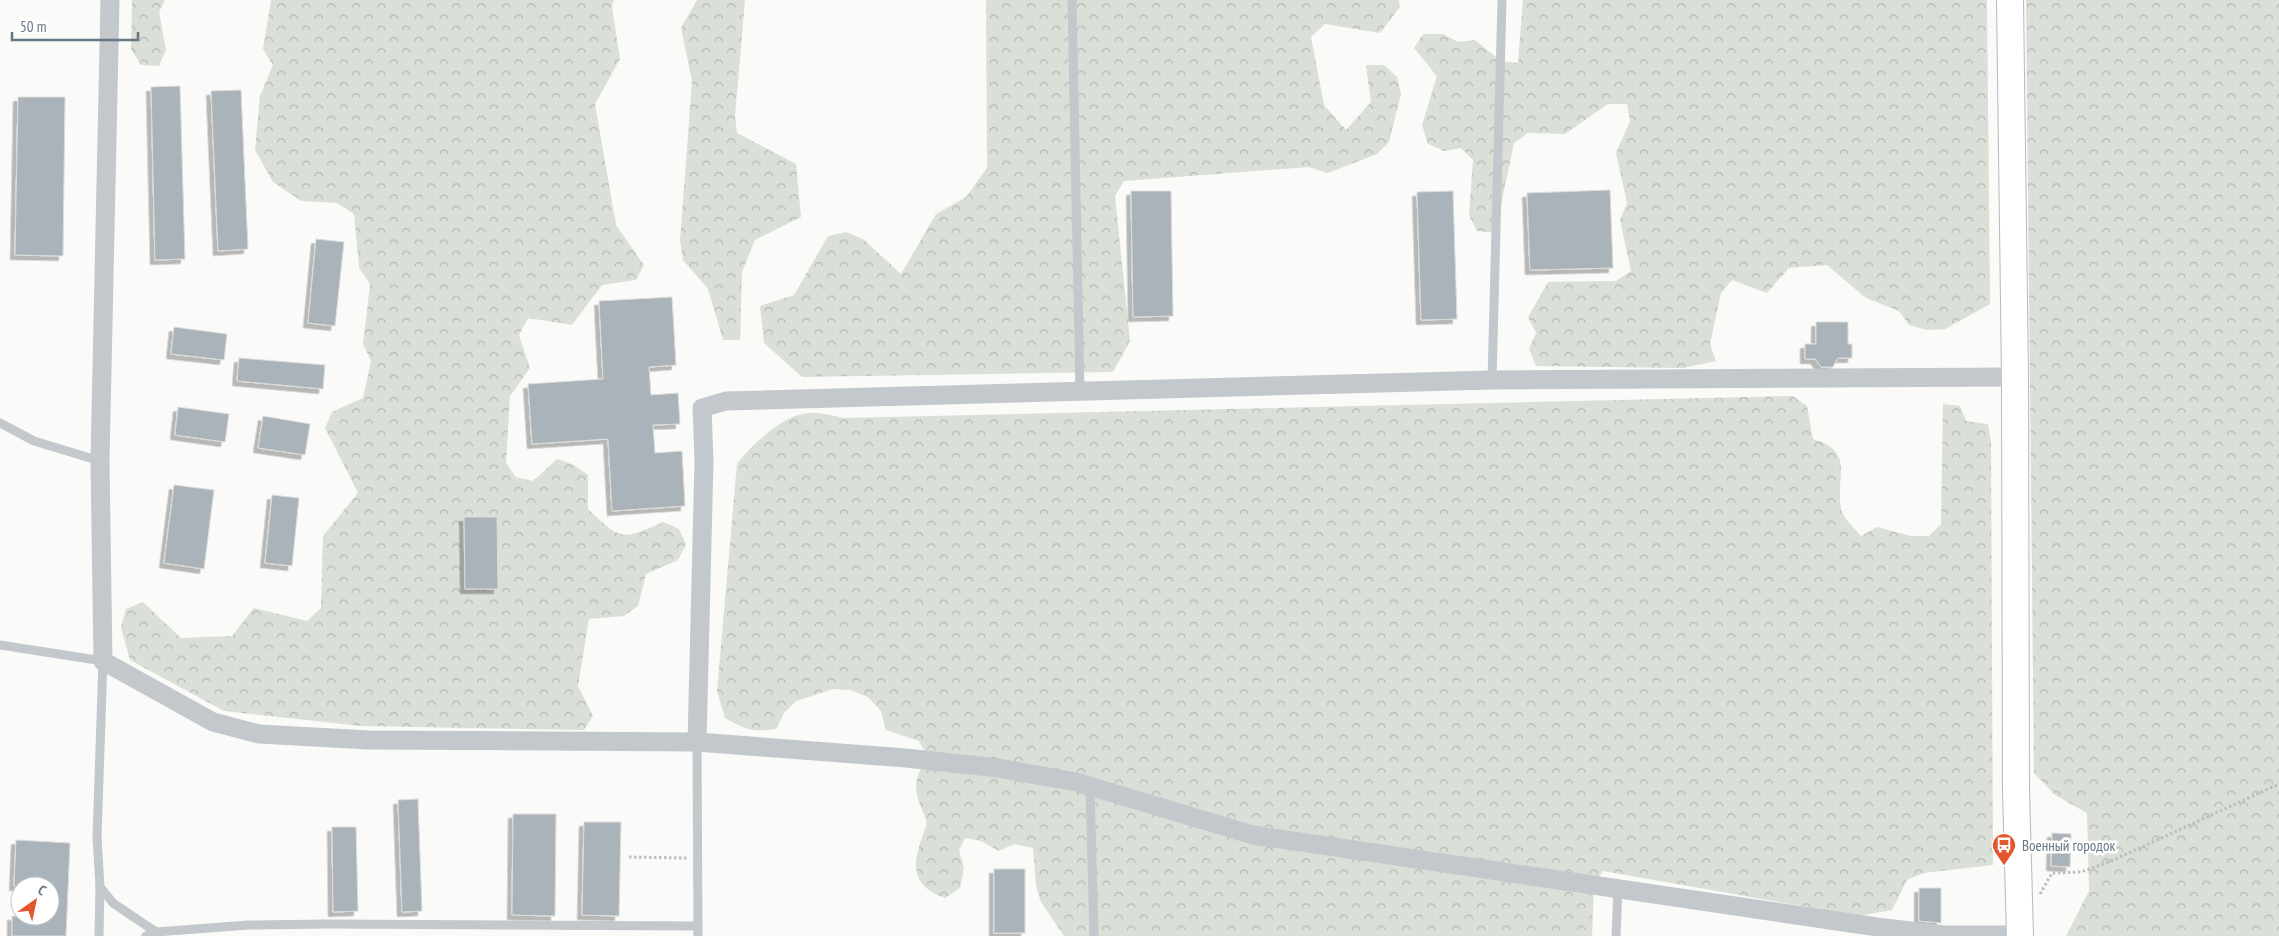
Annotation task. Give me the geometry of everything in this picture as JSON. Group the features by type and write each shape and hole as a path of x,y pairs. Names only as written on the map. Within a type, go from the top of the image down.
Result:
{"street":[{"path":"110,0 100,462 103,661 213,722 259,734 369,740 697,742 906,758 989,767 1076,782 1253,835 1385,856 1618,887 1877,932 2020,936 2016,790 2015,377 2010,0"},
{"path":"697,742 704,462 702,408 726,401 1080,393 1185,387 1492,380 2015,377"}],"lane":[{"path":"1072,0 1080,393"},
{"path":"1492,380 1502,0"},
{"path":"0,424 34,441 100,462"},
{"path":"0,645 103,661 97,837 100,887 99,936"},
{"path":"697,742 698,936"},
{"path":"1090,787 1094,936"},
{"path":"100,887 113,903 156,932"},
{"path":"1616,936 1618,887"},
{"path":"146,936 156,932 248,925 698,926"}],"path":[{"path":"2038,898 2052,873 2081,872 2109,862 2279,784"},
{"path":"629,857 698,858"}],"green space":[{"path":"132,0 165,0 159,12 166,50 159,66 141,65 131,49"},
{"path":"271,0 614,0 612,7 620,59 595,104 616,225 644,265 636,280 602,285 572,325 528,318 519,335 530,368 510,396 506,463 516,477 533,481 557,459 574,465 588,475 588,509 615,532 630,534 663,522 679,529 686,544 678,560 646,574 638,606 624,616 589,619 578,686 593,716 584,730 361,726 224,711 130,660 121,627 126,609 143,602 181,638 232,636 254,608 307,621 321,608 323,536 358,493 325,428 332,412 363,398 371,361 363,344 370,284 359,268 354,214 337,203 301,201 273,182 255,150 260,96 273,65 263,49"},
{"path":"697,0 745,0 735,116 737,133 796,164 801,217 755,240 742,272 740,340 723,340 708,289 683,260 680,241 692,81 681,28"},
{"path":"986,0 1399,0 1400,7 1380,33 1325,24 1311,37 1324,105 1346,130 1371,102 1366,65 1384,65 1397,77 1401,94 1389,142 1377,154 1328,173 1308,167 1124,181 1115,196 1130,341 1113,372 802,377 764,343 760,306 794,295 828,236 846,232 863,239 901,274 936,214 966,197 987,168"},
{"path":"1523,0 1987,0 1990,304 1945,329 1927,330 1909,325 1899,311 1866,298 1827,265 1789,268 1767,293 1732,280 1721,293 1710,344 1716,361 1683,368 1536,366 1529,349 1536,333 1528,317 1548,282 1616,281 1631,271 1620,220 1627,203 1616,153 1630,121 1627,104 1608,104 1565,134 1528,133 1514,143 1495,233 1477,231 1469,215 1473,160 1461,148 1444,151 1428,144 1422,125 1437,76 1414,48 1423,34 1443,34 1458,42 1475,40 1501,61 1518,63"},
{"path":"2026,0 2279,0 2279,936 2066,936 2089,891 2087,813 2055,795 2034,773"},
{"path":"1793,396 1807,406 1813,439 1826,444 1835,451 1839,458 1841,466 1840,496 1842,512 1861,536 1877,527 1911,536 1929,536 1941,524 1943,404 1960,406 1966,421 1988,424 1991,442 1993,865 1923,873 1907,880 1892,910 1858,916 1603,871 1594,885 1592,936 1064,936 1041,902 1036,886 1033,848 1014,844 999,851 981,841 965,838 959,850 964,868 960,888 945,898 932,892 923,884 918,876 916,867 919,846 927,823 917,796 916,783 927,756 919,741 886,730 881,711 868,697 850,690 833,689 796,701 784,713 776,729 761,731 744,727 725,718 717,691 737,464 769,432 799,415 818,413 844,418"}],"building":[{"path":"180,86 185,259 155,260 151,87"},
{"path":"241,90 248,249 218,251 211,91"},
{"path":"18,97 65,97 63,256 15,255"},
{"path":"1610,190 1613,268 1530,270 1527,193"},
{"path":"1131,191 1171,191 1173,316 1133,317"},
{"path":"1453,191 1457,319 1421,320 1417,192"},
{"path":"316,239 344,242 335,326 308,323"},
{"path":"672,297 676,365 649,367 651,395 678,393 680,424 653,425 655,453 682,451 685,506 612,511 608,439 532,444 528,384 603,379 599,301"},
{"path":"1816,322 1848,322 1848,344 1852,344 1852,358 1838,358 1833,367 1821,367 1815,359 1805,359 1805,344 1816,344"},
{"path":"174,327 227,334 224,360 171,354"},
{"path":"239,358 325,365 323,389 237,381"},
{"path":"178,407 229,414 225,442 175,435"},
{"path":"263,416 310,424 305,455 258,448"},
{"path":"174,485 214,490 204,569 164,563"},
{"path":"272,495 299,498 292,566 265,563"},
{"path":"464,517 497,517 498,589 465,589"},
{"path":"418,799 422,911 402,912 398,800"},
{"path":"513,814 556,814 555,916 512,915"},
{"path":"584,822 621,822 619,916 582,915"},
{"path":"332,827 356,827 358,911 333,912"},
{"path":"2052,833 2071,834 2070,867 2051,866"},
{"path":"16,840 70,843 66,936 12,936 12,926 60,926 60,876 14,876"},
{"path":"994,869 1025,869 1025,933 994,933"},
{"path":"1919,888 1941,888 1941,923 1919,921"}],"place":[{"name":"Военный городок","path":"2004,866"}]}
